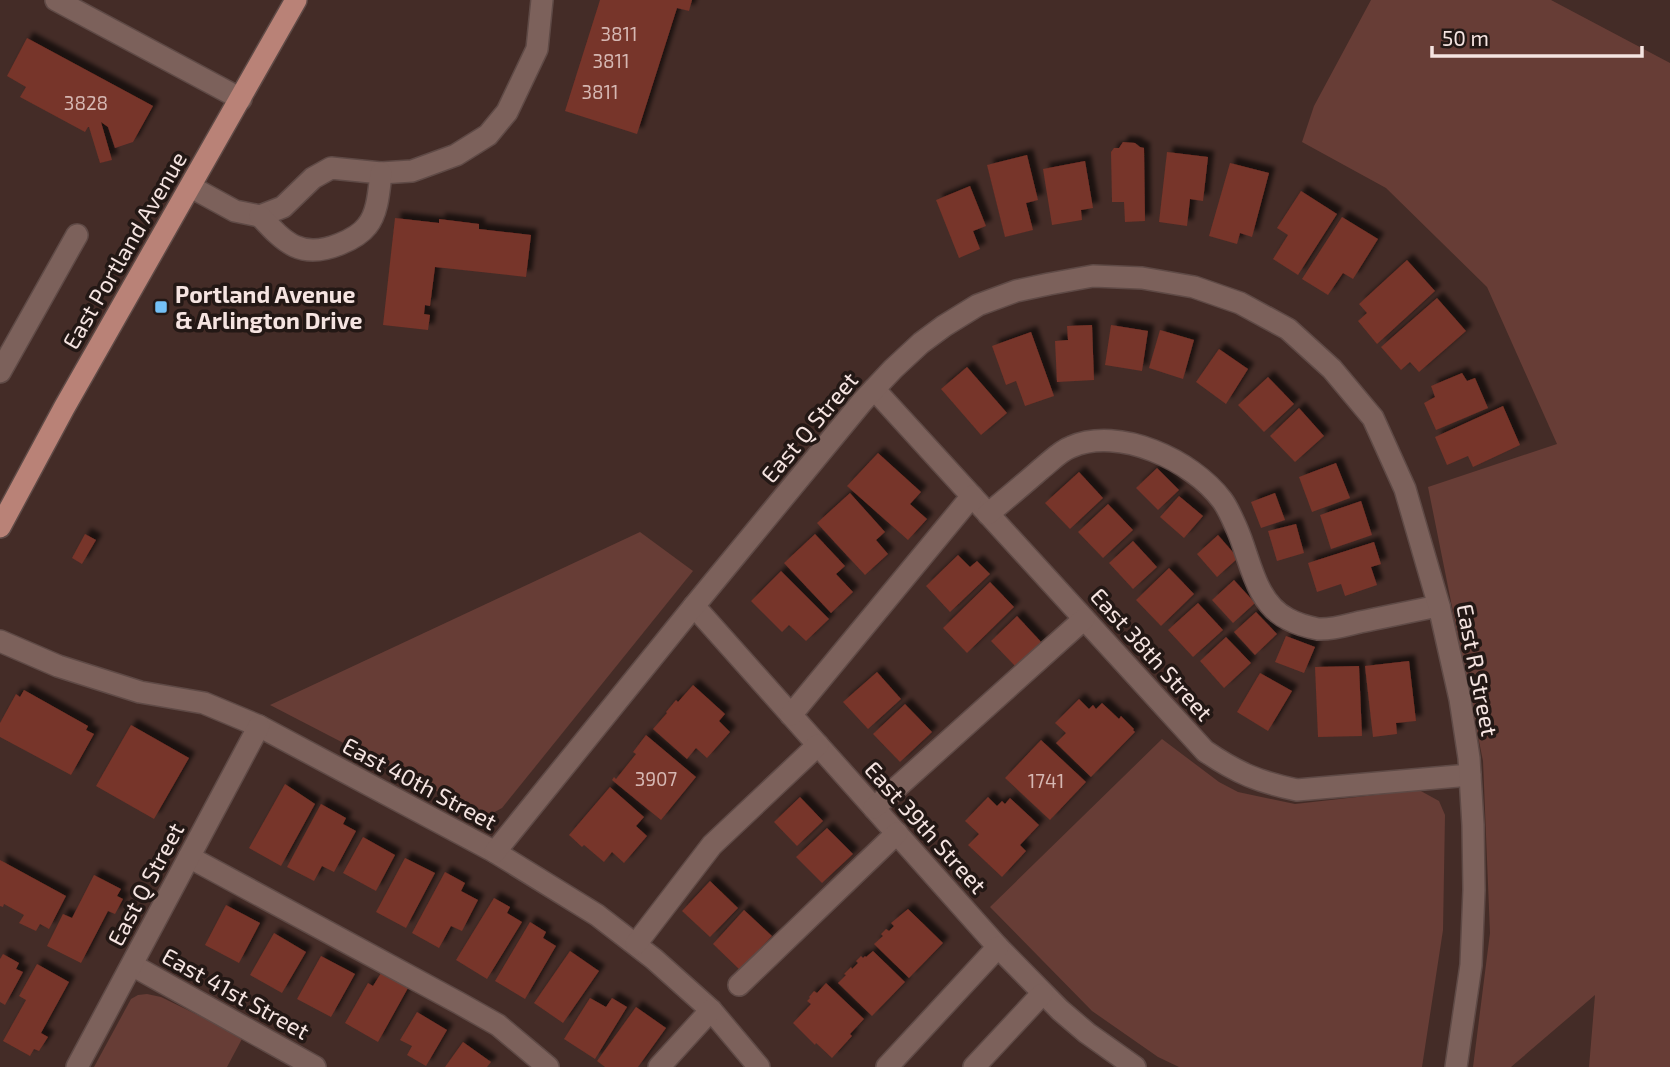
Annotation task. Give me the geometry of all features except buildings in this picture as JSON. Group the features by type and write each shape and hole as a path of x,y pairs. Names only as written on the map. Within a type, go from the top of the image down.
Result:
{"main road":[{"name":"East Portland Avenue","path":"0,527 64,408 296,0"}],"street":[{"path":"56,0 241,99"},
{"path":"191,187 235,211 260,216 283,207 313,178 331,168 381,173 412,171 456,155 488,135 507,112 537,49 542,0"},
{"path":"260,216 281,239 301,250 327,250 351,240 368,225 376,204 381,173"},
{"path":"0,372 77,234"},
{"name":"East Q Street","path":"495,852 874,389 921,343 944,326 978,305 1016,291 1093,276 1142,278 1194,287 1240,303 1288,329"},
{"name":"East R Street","path":"1288,329 1332,369 1373,418 1405,489 1438,606 1460,699 1470,775 1475,890 1471,965 1456,1067"},
{"name":"East 38th Street","path":"874,389 1205,751 1243,775 1297,790 1470,775"},
{"path":"988,514 1069,447 1092,441 1119,441 1147,447 1174,460 1202,480 1223,501 1237,530 1254,579 1268,602 1285,618 1320,629 1337,628 1438,606"},
{"path":"791,715 972,496"},
{"name":"East 39th Street","path":"694,606 1042,993 1087,1033 1135,1067"},
{"path":"874,808 1084,619"},
{"name":"East 40th Street","path":"0,641 58,666 140,692 204,703 259,726 495,852 597,915 636,944 711,1010 759,1067"},
{"name":"East Q Street","path":"77,1067 259,726"},
{"path":"636,944 712,845 818,745"},
{"path":"739,985 897,834"},
{"path":"189,857 498,1025 548,1067"},
{"path":"887,1067 998,947"},
{"name":"East 41st Street","path":"132,965 315,1067"},
{"path":"974,1067 1042,993"},
{"path":"659,1067 711,1010"}],"shaded area":[{"path":"1371,0 1551,0 1670,63 1670,1067 1589,1067 1595,995 1511,1067 1473,1067 1490,933 1483,761 1428,487 1557,444 1487,287 1386,188 1302,142 1314,106"},
{"path":"640,532 693,571 502,808 489,815 475,811 270,705"},
{"path":"1162,739 1219,782 1238,792 1295,804 1419,790 1439,801 1445,815 1443,930 1422,1067 1179,1067 1158,1057 1092,1011 990,907"},
{"path":"147,994 161,997 243,1037 227,1067 94,1067 131,999"}],"place":[{"name":"Portland Avenue & Arlington Drive","path":"161,307"}]}
